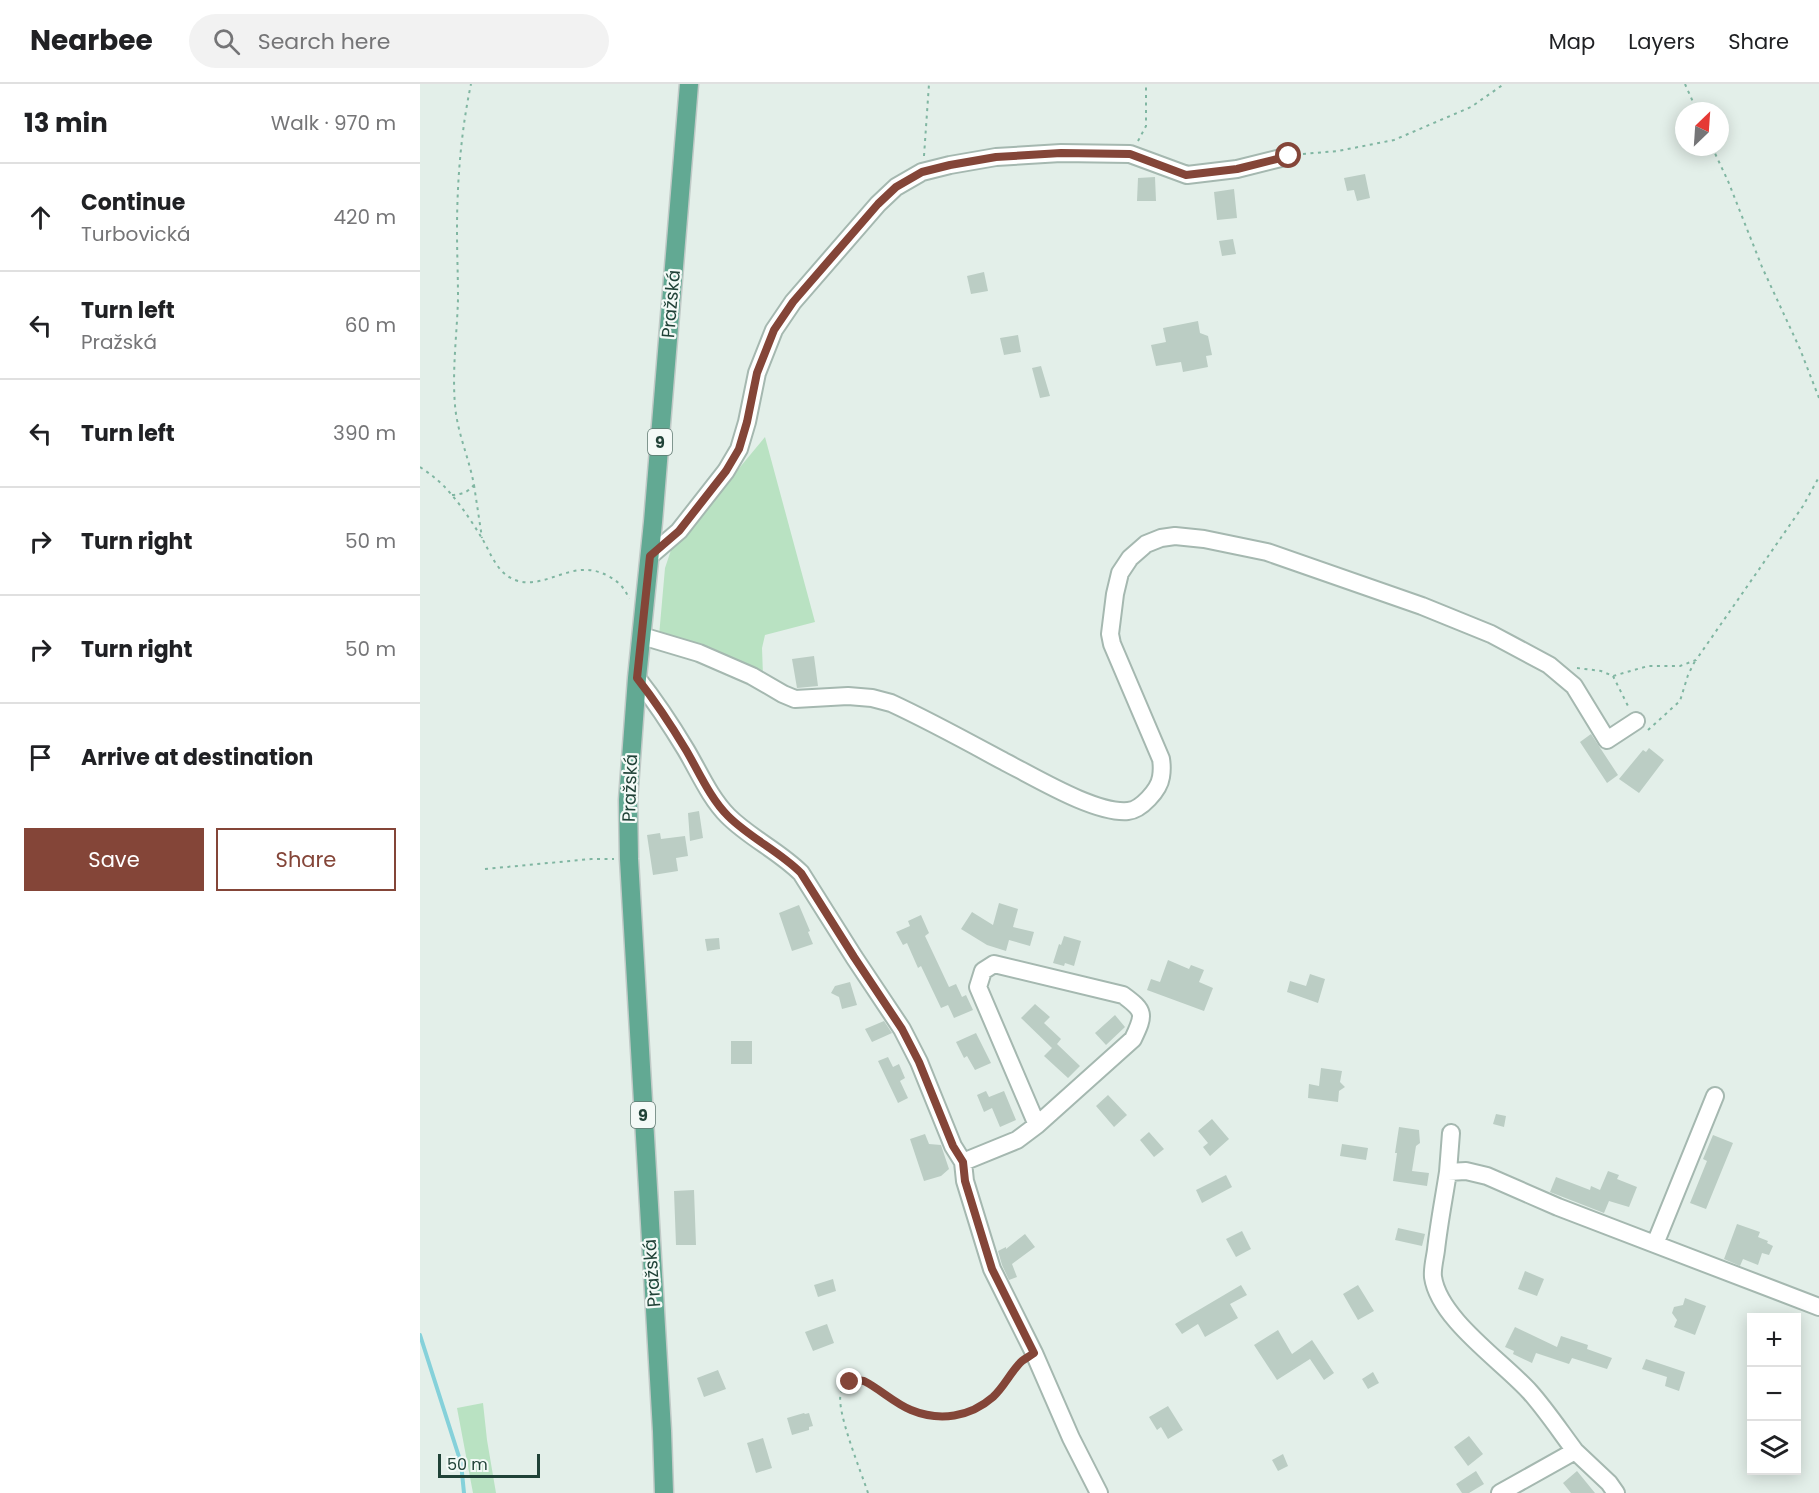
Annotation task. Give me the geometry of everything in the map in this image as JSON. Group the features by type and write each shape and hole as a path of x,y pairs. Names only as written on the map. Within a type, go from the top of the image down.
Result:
{"main road":[{"name":"Pražská","path":"664,1493 628,859 628,800 689,84"}],"street":[{"path":"650,556 679,531 739,449 757,373 774,330 793,302 878,204 896,187 922,172 996,157 1061,153 1130,154 1186,175 1237,169 1289,156"},
{"path":"642,636 699,653 752,676 795,699 848,696 872,698 891,703 1050,785 1089,803 1127,812 1138,809 1154,792 1161,779 1161,759 1112,644 1110,634 1115,594 1120,573 1130,558 1146,544 1175,536 1204,539 1267,552 1432,610 1491,634 1549,665 1574,686 1607,740 1636,721"},
{"path":"637,678 654,700 712,795 728,816 794,865 806,879 902,1029 919,1062 953,1146 963,1162 965,1181 992,1269 1099,1493"},
{"path":"963,1162 1017,1140 1037,1125 1134,1039 1142,1021 1138,1006 1123,995 994,964 983,971 978,987 1037,1125"},
{"path":"1654,1244 1715,1096"},
{"path":"1451,1133 1448,1172 1433,1275 1437,1291 1455,1320 1529,1391 1575,1450 1616,1493"},
{"path":"1448,1172 1466,1171 1487,1176 1558,1207 1819,1307"},
{"path":"1500,1493 1575,1450"}],"path":[{"path":"471,84 459,167 458,300 454,384 460,435 471,467 483,540"},
{"path":"922,172 929,84"},
{"path":"1130,154 1146,126 1146,84"},
{"path":"1289,156 1338,151 1394,140 1471,107 1504,84"},
{"path":"1685,84 1693,102"},
{"path":"1716,156 1819,398"},
{"path":"420,467 435,477 452,495 483,540 495,564 506,574 517,580 530,582 584,569 603,573 618,581 627,593 631,604"},
{"path":"1613,676 1636,721 1649,730 1680,701 1688,675 1696,660 1803,506 1819,477"},
{"path":"452,495 469,491 474,485"},
{"path":"1549,665 1601,671 1613,676 1648,666 1680,666 1696,660"},
{"path":"485,869 591,859 628,859"},
{"path":"868,1493 845,1426 840,1401 840,1394 844,1387 856,1380 864,1381 910,1410 951,1418 972,1412 993,1397 1008,1382 1022,1362 1034,1353"}],"green space":[{"path":"765,437 815,622 765,635 762,648 763,676 659,636 665,568 671,550"},
{"path":"483,1403 496,1493 473,1493 457,1408"}],"building":[{"path":"1365,174 1370,198 1357,201 1354,190 1347,191 1344,178"},
{"path":"1155,177 1156,201 1137,201 1138,178"},
{"path":"1234,189 1237,218 1217,220 1214,192"},
{"path":"1233,239 1236,254 1222,256 1219,241"},
{"path":"984,272 988,291 971,294 967,276"},
{"path":"1198,321 1200,333 1208,336 1212,355 1206,356 1208,367 1183,372 1181,362 1156,366 1151,345 1166,342 1163,328"},
{"path":"1018,335 1021,352 1004,355 1000,338"},
{"path":"1041,366 1050,396 1040,398 1032,368"},
{"path":"814,656 818,686 797,688 792,659"},
{"path":"1591,734 1618,775 1607,783 1580,742"},
{"path":"1649,748 1664,760 1639,793 1619,779 1643,750 1646,752"},
{"path":"699,811 703,838 690,841 688,813"},
{"path":"660,833 661,839 685,836 688,856 676,858 678,871 653,875 647,835"},
{"path":"999,903 1018,909 1013,927 1034,932 1030,946 1009,940 1006,951 987,945 961,929 972,912 993,925"},
{"path":"799,905 813,944 792,951 779,913"},
{"path":"921,915 929,933 925,936 949,987 956,984 962,997 966,995 973,1010 954,1018 948,1005 941,1008 921,966 918,968 907,943 903,945 896,932 910,926 908,921"},
{"path":"1064,936 1081,941 1074,966 1053,963"},
{"path":"719,938 720,949 707,951 705,939"},
{"path":"1168,960 1189,969 1191,965 1204,970 1199,982 1213,988 1204,1011 1147,990 1151,979 1160,982"},
{"path":"1310,974 1325,979 1318,1003 1287,992 1290,981 1306,986"},
{"path":"850,982 857,1005 842,1009 839,997 831,993 835,986"},
{"path":"1035,1004 1050,1017 1044,1023 1061,1039 1057,1044 1080,1066 1068,1078 1044,1056 1052,1048 1021,1018"},
{"path":"1115,1015 1125,1027 1106,1045 1095,1033"},
{"path":"884,1021 892,1033 872,1042 865,1029"},
{"path":"976,1033 991,1063 975,1070 967,1056 964,1058 956,1042"},
{"path":"731,1041 752,1041 752,1064 731,1064"},
{"path":"888,1057 893,1067 899,1064 905,1078 900,1081 908,1098 898,1103 878,1061"},
{"path":"1321,1068 1342,1071 1340,1082 1345,1087 1339,1091 1338,1102 1308,1098 1309,1084 1319,1086"},
{"path":"986,1091 989,1097 1004,1091 1016,1120 1000,1127 992,1108 984,1112 977,1095"},
{"path":"1108,1095 1127,1115 1114,1127 1096,1106"},
{"path":"1496,1114 1506,1116 1504,1127 1493,1124"},
{"path":"1212,1119 1229,1139 1210,1156 1203,1147 1208,1143 1198,1131"},
{"path":"1399,1127 1419,1130 1420,1143 1416,1146 1412,1171 1429,1173 1427,1186 1393,1181"},
{"path":"1149,1132 1164,1149 1154,1157 1140,1140"},
{"path":"925,1134 929,1144 941,1145 949,1169 941,1176 924,1181 910,1139"},
{"path":"1713,1135 1733,1143 1706,1209 1690,1203 1707,1161 1703,1159"},
{"path":"1342,1144 1368,1148 1366,1160 1340,1156"},
{"path":"1608,1171 1619,1175 1617,1179 1637,1187 1629,1207 1609,1201 1604,1213 1550,1192 1556,1177 1590,1190 1591,1186 1600,1190"},
{"path":"1226,1175 1232,1187 1202,1203 1196,1190"},
{"path":"694,1190 696,1245 676,1245 674,1191"},
{"path":"1737,1224 1760,1232 1758,1237 1773,1246 1769,1255 1762,1253 1758,1265 1743,1259 1740,1266 1724,1259"},
{"path":"1398,1228 1425,1234 1422,1246 1395,1240"},
{"path":"1242,1231 1251,1249 1236,1257 1226,1239"},
{"path":"1025,1234 1035,1247 1012,1264 1017,1277 1009,1280 998,1251 1006,1247 1006,1249"},
{"path":"1525,1271 1544,1279 1537,1296 1518,1289"},
{"path":"833,1279 836,1291 818,1297 814,1285"},
{"path":"1241,1285 1247,1295 1230,1304 1238,1318 1205,1337 1198,1324 1182,1334 1175,1324"},
{"path":"1358,1285 1374,1311 1358,1320 1343,1294"},
{"path":"1685,1298 1706,1306 1695,1335 1674,1327 1677,1320 1672,1313 1674,1307 1683,1305"},
{"path":"827,1324 834,1343 813,1351 805,1332"},
{"path":"1515,1327 1557,1347 1561,1336 1588,1345 1587,1349 1612,1358 1607,1369 1572,1358 1569,1364 1536,1353 1532,1363 1513,1354 1514,1351 1505,1347"},
{"path":"1278,1330 1292,1354 1312,1340 1334,1373 1324,1380 1310,1359 1277,1380 1254,1345"},
{"path":"1646,1359 1685,1372 1679,1391 1665,1386 1667,1377 1642,1369"},
{"path":"718,1370 726,1389 704,1397 697,1378"},
{"path":"1373,1372 1379,1383 1368,1389 1362,1379"},
{"path":"1168,1406 1183,1430 1168,1439 1161,1427 1157,1430 1149,1417"},
{"path":"809,1413 813,1426 809,1427 809,1430 792,1435 787,1418"},
{"path":"1469,1436 1483,1454 1468,1466 1454,1447"},
{"path":"763,1438 772,1468 756,1473 747,1443"},
{"path":"1283,1454 1288,1466 1278,1471 1272,1460"},
{"path":"1476,1471 1484,1484 1469,1493 1462,1493 1456,1484"},
{"path":"1577,1471 1595,1493 1571,1493 1563,1483"}],"waterway":[{"path":"420,1335 461,1463 464,1493"}],"route":[{"path":"850,1382 864,1381 910,1410 951,1418 972,1412 993,1397 1008,1382 1022,1362 1034,1353 992,1269 965,1181 963,1162 953,1146 919,1062 902,1029 806,879 794,865 728,816 712,795 654,700 637,678 650,556 679,531 726,471 739,449 757,373 774,330 793,302 878,204 896,187 922,172 996,157 1103,152 1130,154 1186,175 1237,169 1289,156"}]}
